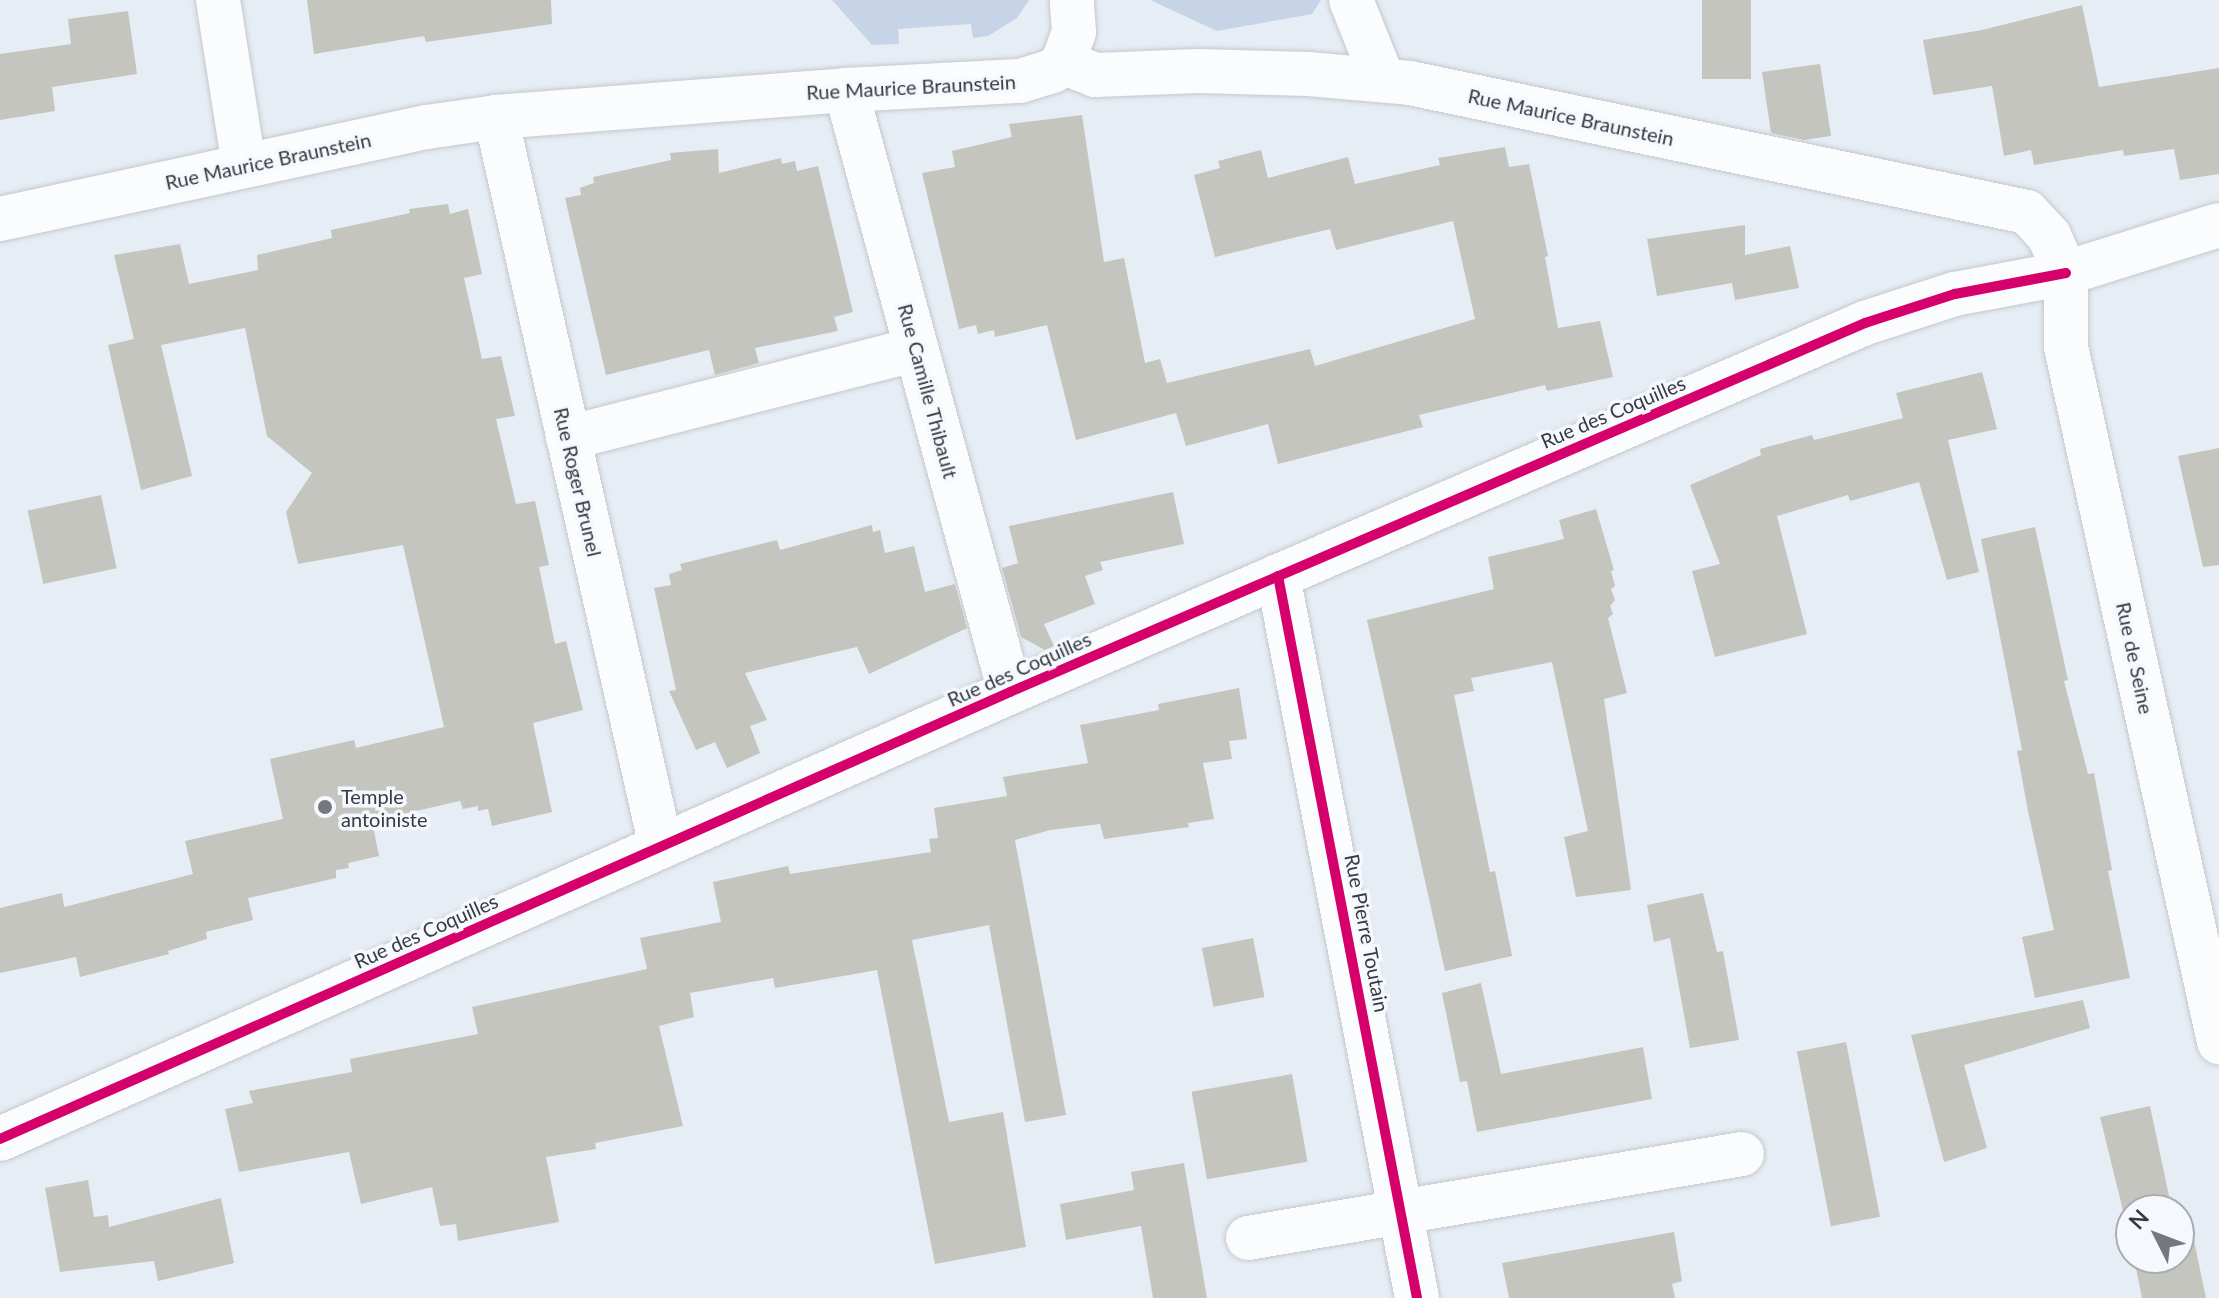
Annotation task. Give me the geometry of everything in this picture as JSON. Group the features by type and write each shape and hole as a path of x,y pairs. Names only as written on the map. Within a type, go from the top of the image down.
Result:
{"street":[{"path":"218,0 244,166"},
{"path":"1063,62 1074,32 1072,0"},
{"path":"1351,0 1383,80"},
{"name":"Rue Maurice Braunstein","path":"0,219 427,127 496,117 846,90 1020,81 1053,71 1063,62 1095,75 1198,71 1383,80 2027,212 2049,236 2066,273"},
{"name":"Rue Camille Thibault","path":"846,90 1010,692"},
{"name":"Rue Roger Brunel","path":"496,117 661,847"},
{"name":"Rue des Coquilles","path":"0,1139 1010,692 1865,323 1955,294 2066,273 2219,225"},
{"name":"Rue de Seine","path":"2066,273 2066,347 2219,1042"},
{"path":"568,438 916,349"},
{"name":"Rue Pierre Toutain","path":"1278,576 1417,1298"},
{"path":"1248,1238 1402,1209 1742,1154"}],"shaded area":[{"path":"832,0 1029,0 1017,18 988,36 973,38 971,24 898,29 899,44 872,45"},
{"path":"1150,0 1321,0 1312,14 1217,31"}],"building":[{"path":"307,0 551,0 552,24 426,42 424,36 314,54"},
{"path":"1702,0 1751,0 1751,79 1702,79"},
{"path":"2082,5 2099,87 2219,68 2219,174 2180,180 2174,149 2124,156 2123,150 2034,165 2031,150 2004,156 1992,86 1933,95 1923,40 1982,30"},
{"path":"128,11 137,74 52,87 55,111 0,120 0,54 71,44 68,19"},
{"path":"1820,64 1831,136 1804,140 1771,133 1762,72"},
{"path":"1082,115 1104,262 1124,258 1145,363 1160,359 1167,383 1310,349 1315,366 1475,319 1453,221 1336,250 1330,229 1215,257 1194,175 1220,168 1218,161 1261,150 1268,178 1348,157 1355,184 1440,165 1438,158 1505,147 1509,167 1529,164 1548,256 1545,257 1558,328 1600,321 1613,377 1547,391 1545,385 1419,415 1423,427 1278,464 1268,424 1186,446 1176,413 1076,440 1047,325 995,337 994,330 978,334 976,325 959,329 922,173 955,167 952,151 1012,137 1009,124"},
{"path":"718,149 719,173 781,158 782,164 795,161 797,171 818,166 853,312 834,317 838,331 755,348 759,363 715,375 709,350 606,375 565,198 581,195 580,188 594,183 593,177 671,160 670,153"},
{"path":"448,204 450,214 468,209 482,274 464,278 482,359 501,356 515,416 496,419 516,504 535,501 549,565 539,567 555,644 566,641 583,710 533,723 552,812 492,826 488,809 478,811 478,806 463,809 460,801 372,821 379,856 348,863 349,868 336,870 336,878 248,898 253,920 206,932 207,939 168,951 169,954 80,977 76,957 0,973 0,908 62,893 64,907 193,874 185,841 283,819 270,759 354,740 356,748 444,727 403,545 298,564 286,512 312,473 267,436 245,328 161,345 192,476 141,490 108,345 134,339 114,255 180,244 189,284 258,270 257,255 332,238 331,230 410,213 409,209"},
{"path":"1745,225 1745,255 1790,246 1799,288 1735,300 1732,283 1657,296 1647,239"},
{"path":"1982,372 1997,429 1948,440 1979,572 1947,580 1919,482 1850,501 1848,495 1777,516 1807,634 1715,657 1692,571 1720,564 1690,485 1761,455 1760,449 1812,435 1814,440 1903,418 1896,393"},
{"path":"2219,448 2219,565 2203,567 2178,456"},
{"path":"1173,492 1184,544 1100,562 1103,570 1085,576 1095,604 1044,624 1054,646 1045,650 1021,637 1002,568 1018,563 1009,526"},
{"path":"101,495 117,568 43,584 28,511"},
{"path":"1596,509 1614,570 1611,571 1615,586 1611,589 1615,600 1610,606 1613,614 1608,618 1627,693 1604,699 1631,890 1576,897 1564,837 1588,831 1552,662 1471,678 1474,691 1454,695 1490,872 1495,871 1512,956 1445,971 1367,620 1494,589 1488,557 1564,539 1559,520"},
{"path":"872,525 873,532 880,530 885,553 914,546 925,592 955,584 967,628 869,674 857,647 745,673 767,720 750,726 760,753 727,768 715,742 696,750 669,691 676,690 654,588 671,585 669,574 682,570 680,564 777,540 780,550"},
{"path":"2035,527 2068,680 2064,681 2088,774 2094,773 2112,870 2108,871 2130,978 2035,998 2022,937 2054,930 2028,811 2017,751 2022,750 1981,539"},
{"path":"1239,688 1247,739 1229,741 1232,759 1203,763 1214,819 1188,823 1189,827 1104,839 1100,824 1050,830 1015,840 1066,1115 1025,1122 989,925 912,940 949,1122 1003,1112 1026,1247 935,1264 877,970 775,988 773,978 690,993 694,1017 659,1026 683,1126 595,1143 596,1149 546,1157 559,1222 458,1241 456,1224 440,1226 432,1187 361,1204 349,1152 239,1172 225,1109 253,1103 249,1091 352,1072 350,1059 478,1034 472,1007 647,969 640,938 721,922 713,882 788,866 790,874 931,852 929,839 938,838 934,808 1007,796 1003,777 1088,763 1080,725 1159,710 1158,704"},
{"path":"1703,893 1717,952 1723,951 1739,1040 1690,1048 1670,938 1654,942 1647,905"},
{"path":"1253,938 1264,997 1213,1007 1202,948"},
{"path":"1481,983 1501,1074 1643,1047 1652,1099 1477,1132 1467,1081 1460,1082 1442,993"},
{"path":"2083,1000 2090,1028 1964,1065 1987,1148 1944,1162 1911,1035"},
{"path":"1846,1042 1880,1217 1831,1226 1797,1052"},
{"path":"1292,1074 1307,1162 1207,1179 1192,1092"},
{"path":"2150,1106 2169,1194 2119,1194 2100,1117"},
{"path":"1184,1163 1207,1298 1153,1298 1141,1226 1066,1240 1060,1204 1134,1190 1131,1172"},
{"path":"88,1180 94,1217 108,1215 109,1227 221,1198 234,1263 158,1281 154,1261 60,1272 45,1188"},
{"path":"1674,1232 1682,1281 1672,1284 1675,1298 1509,1298 1502,1263"},
{"path":"2195,1246 2206,1298 2142,1298 2137,1274 2195,1274"}],"cycle path":[{"path":"0,1139 1010,692 1865,323 1955,294 2066,273"},
{"path":"1278,576 1417,1298"}],"place":[{"name":"Temple antoiniste","path":"325,807"}]}
